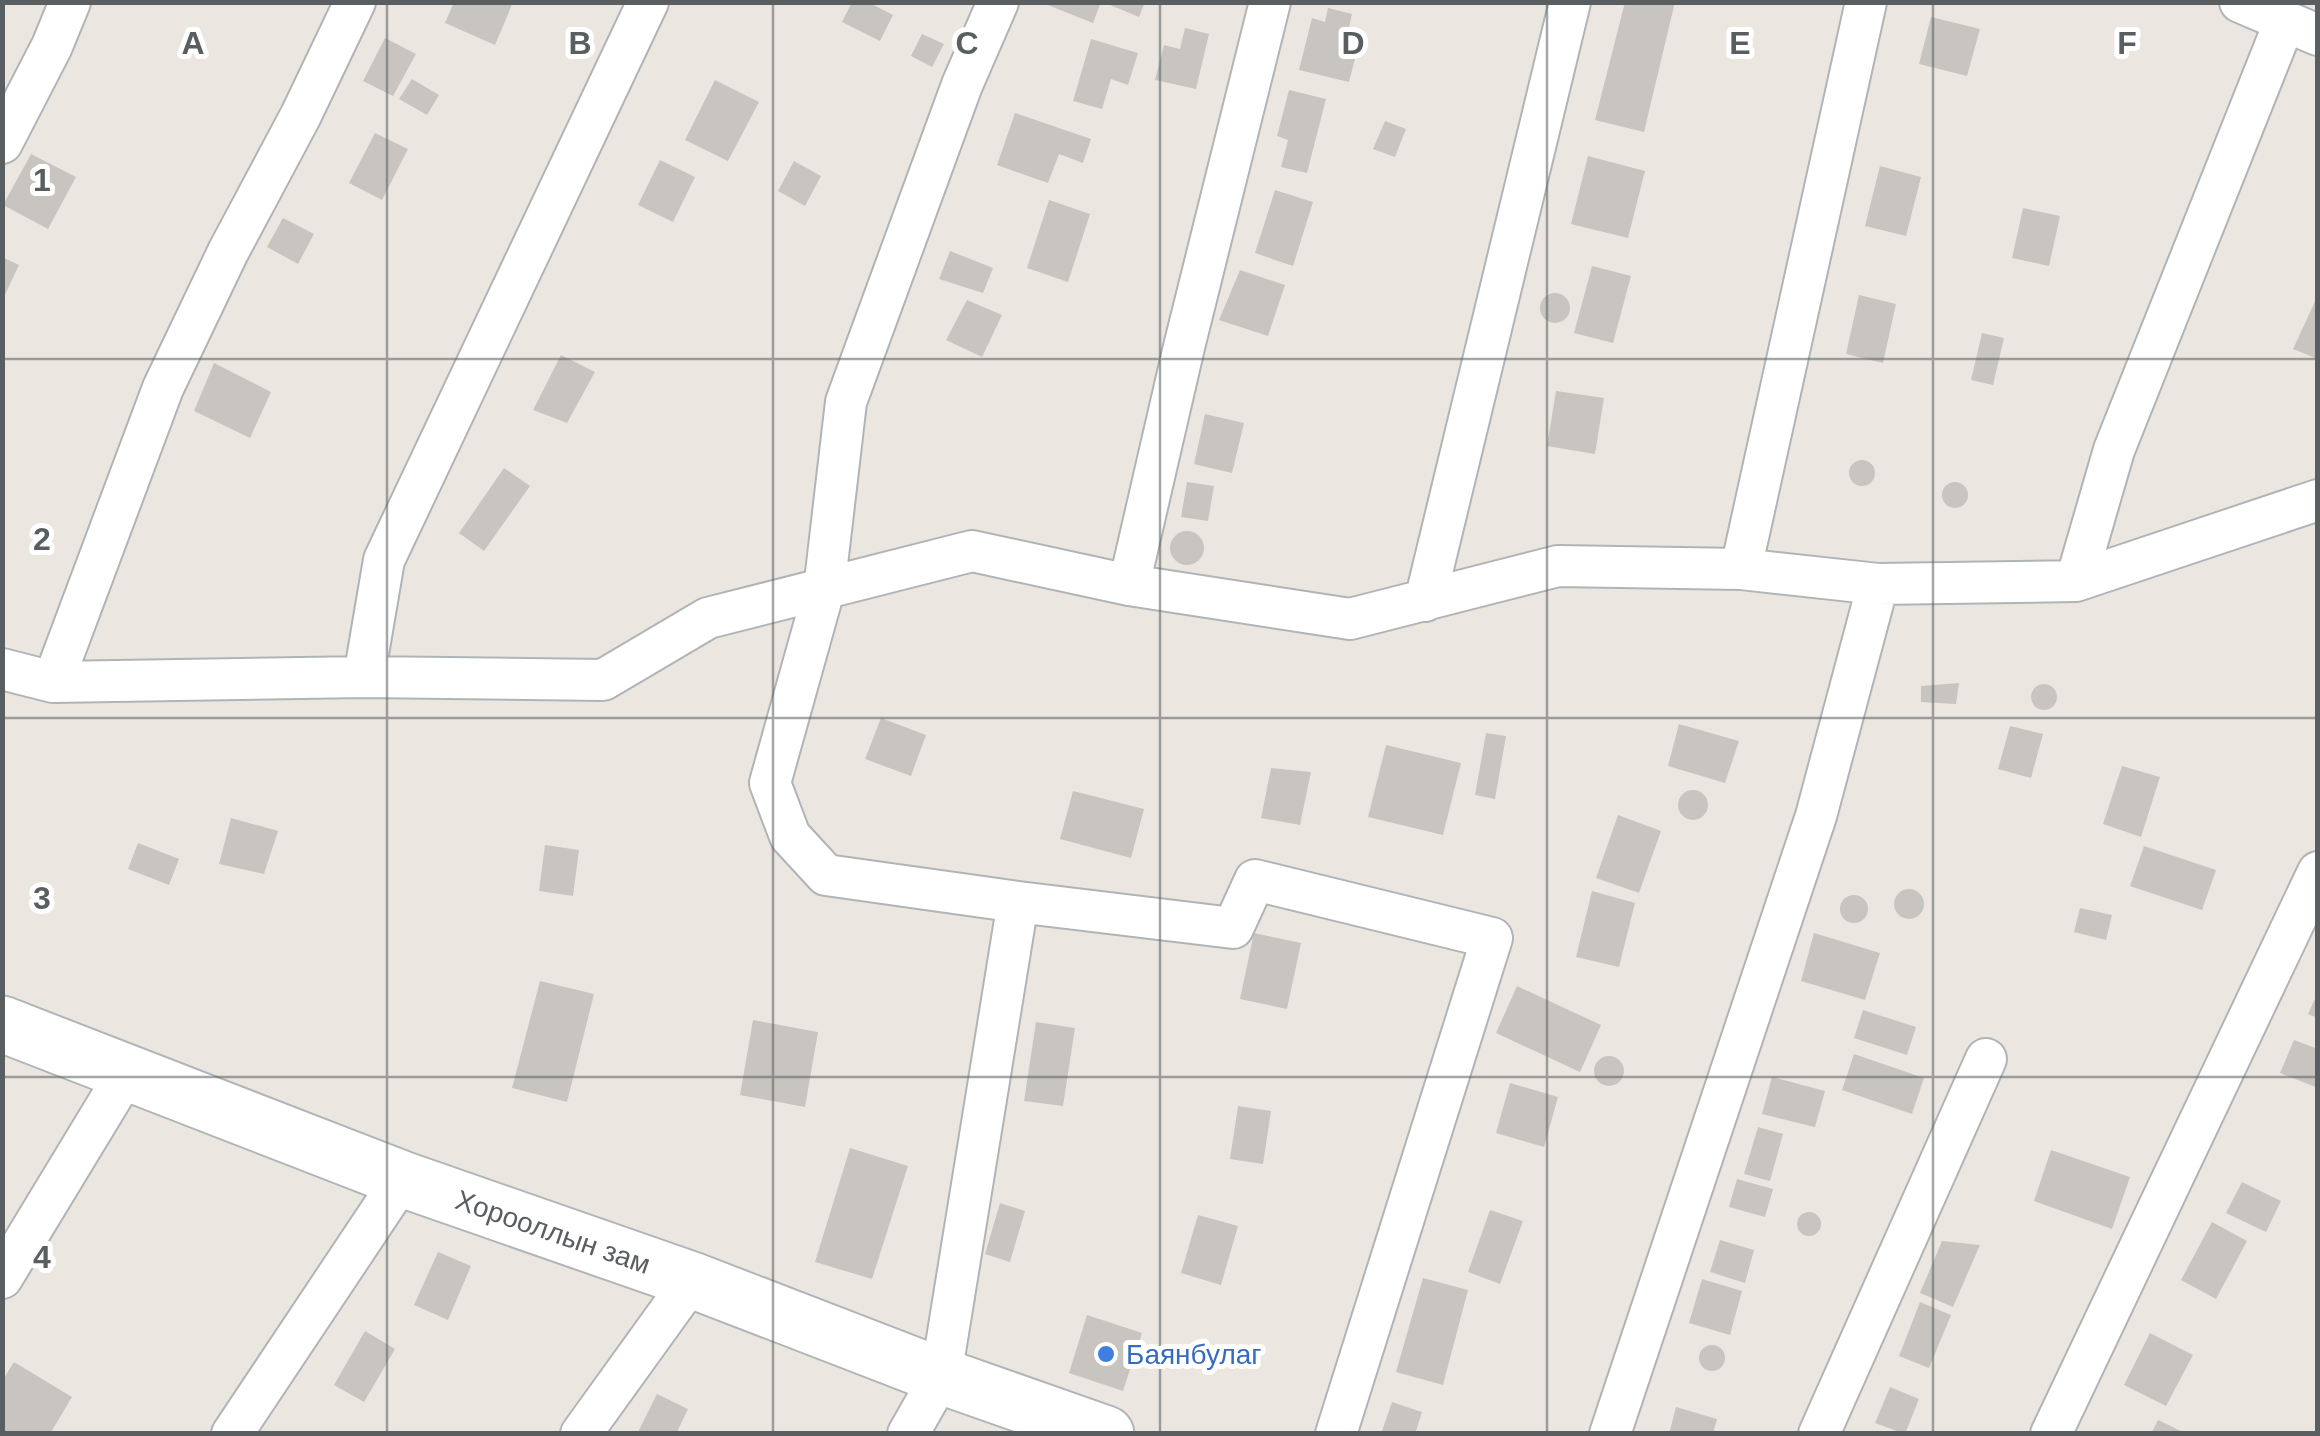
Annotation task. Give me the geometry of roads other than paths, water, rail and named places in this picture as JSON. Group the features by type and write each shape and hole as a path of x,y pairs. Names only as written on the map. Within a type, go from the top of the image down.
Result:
{"street":[{"path":"2,144 70,2"},
{"path":"53,682 164,388 355,2"},
{"path":"364,677 384,560 648,2"},
{"path":"998,2 962,86 846,402 824,590 770,783 790,836 826,875 1233,928 1255,880 1492,938 1336,1434"},
{"path":"1129,585 1270,2"},
{"path":"1425,601 1570,2"},
{"path":"1741,569 1866,2"},
{"path":"2076,582 2114,450 2301,28 2240,2"},
{"path":"2,669 53,682 364,677 603,680 708,618 972,551 1129,585 1350,619 1558,566 1741,569 1878,584 2076,582 2318,500"},
{"path":"1610,1434 1816,816 1878,584"},
{"path":"2052,1434 2318,872"},
{"path":"908,1434 941,1376 1018,902"},
{"name":"Хорооллын зам","path":"2,1024 402,1178 692,1280 941,1376 1106,1434"},
{"path":"1819,1434 1986,1059"},
{"path":"2,1278 127,1072"},
{"path":"232,1434 402,1178"},
{"path":"581,1434 692,1280"}],"place":[{"name":"Баянбулаг","path":"1106,1354"}]}
